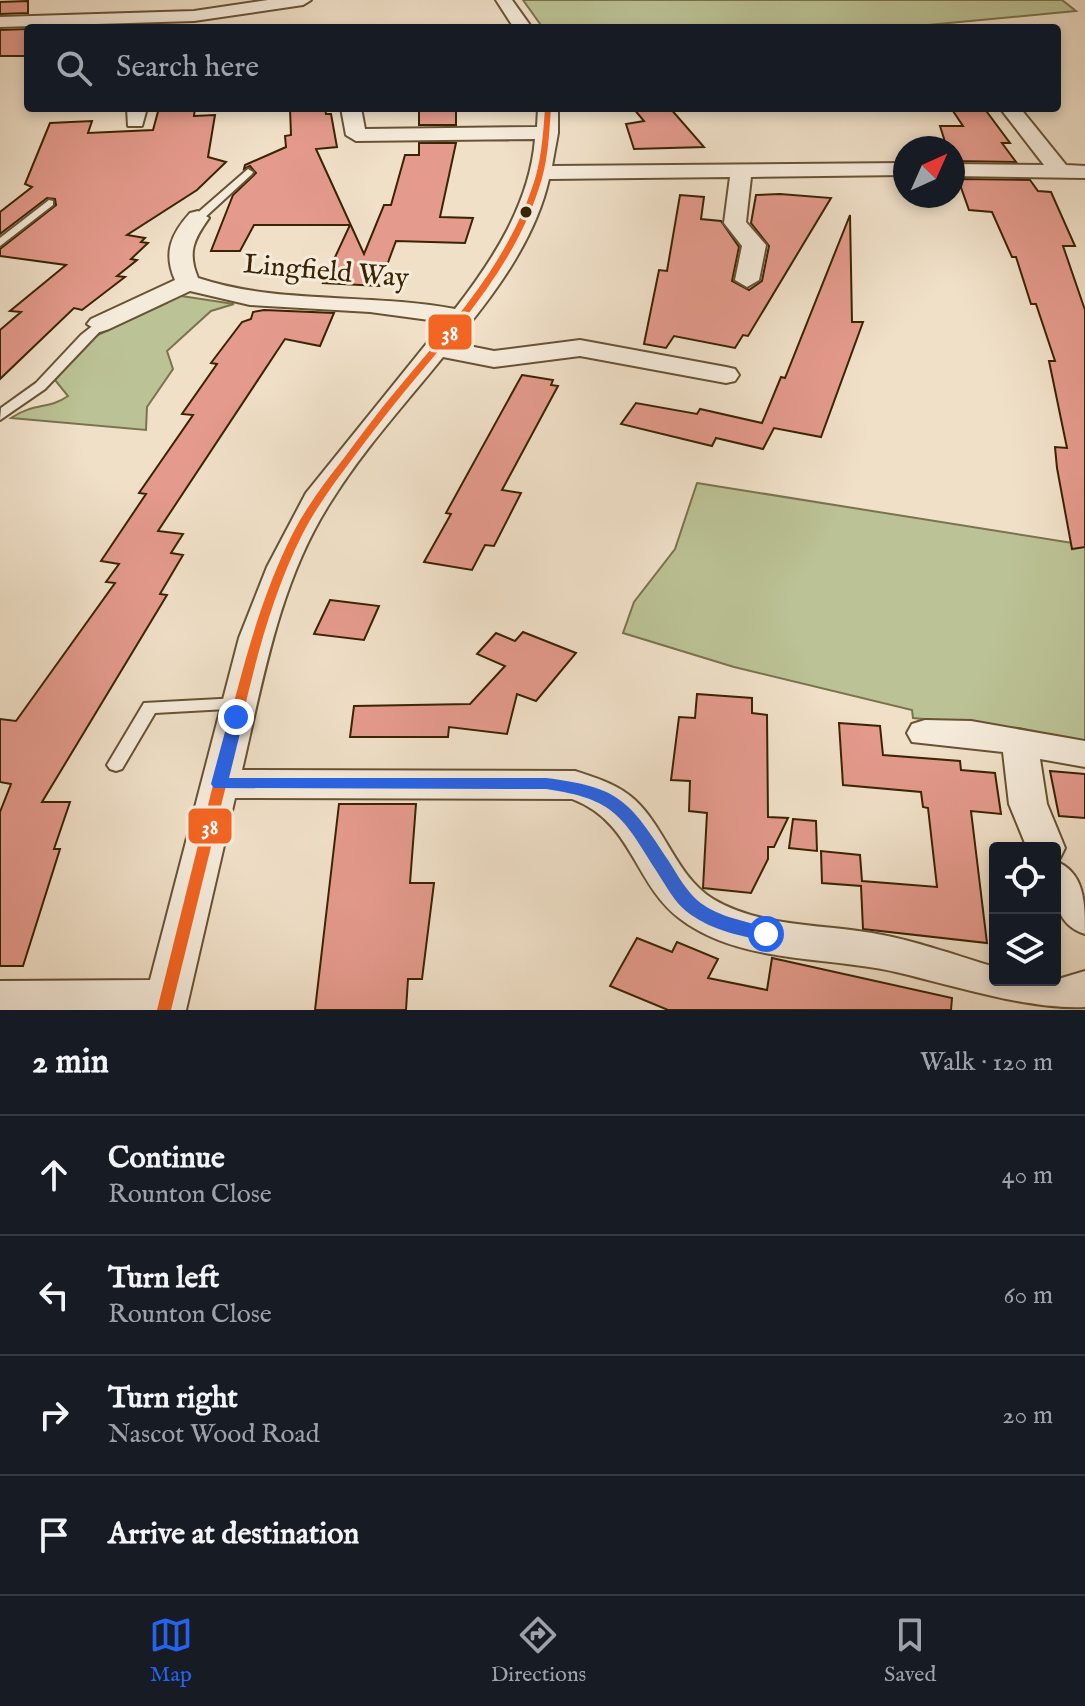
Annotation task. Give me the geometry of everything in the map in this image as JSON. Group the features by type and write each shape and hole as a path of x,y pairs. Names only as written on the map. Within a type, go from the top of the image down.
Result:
{"street":[{"path":"0,22 157,23 251,5 303,0"},
{"path":"504,0 520,24"},
{"path":"0,999 165,1004 240,704 274,582 291,542 317,499 507,256 527,218 542,173 548,121 356,135 352,112"},
{"path":"1014,112 1077,175"},
{"path":"542,173 742,168 893,169"},
{"path":"742,168 734,216 735,223 754,245 747,280"},
{"path":"965,170 1077,175"},
{"path":"100,324 188,283 177,257 182,237 198,218"},
{"name":"Lingfield Way","path":"188,283 248,297 393,306 460,318"},
{"path":"437,348 494,359 580,348 726,375"},
{"path":"925,733 971,734 1085,754"},
{"path":"1020,743 1028,804 1044,842"},
{"path":"219,784 575,785 591,789 617,806 637,825 680,894 694,908 737,929 896,955 1033,994 1063,996 1085,989"},
{"path":"1061,884 1085,918"}],"lane":[{"path":"198,218 248,172"},
{"path":"0,243 49,203"},
{"path":"0,416 8,406 46,381 75,345 100,324"},
{"path":"116,765 150,707 240,704"}],"green space":[{"path":"523,0 1062,0 1076,11 938,24 540,24"},
{"path":"175,295 234,304 211,311 167,351 173,369 147,407 146,430 11,418 68,396 55,380 89,339 167,303"},
{"path":"697,483 1085,545 1085,743 1019,728 913,718 912,710 734,667 623,633 634,602 675,549"}],"building":[{"path":"28,1 28,13 0,14 0,2"},
{"path":"24,29 24,56 0,56 0,30"},
{"path":"158,112 215,115 208,157 226,162 197,190 127,235 145,238 141,242 148,243 131,259 137,260 117,276 125,277 82,310 74,308 0,379 0,330 21,312 10,311 66,265 0,256 0,249 56,205 55,199 47,198 0,234 0,212 32,187 25,184 50,123 92,121 88,133 153,130"},
{"path":"290,112 331,114 337,147 316,149 364,254 384,205 391,205 405,155 419,155 419,143 456,143 440,217 473,218 465,243 396,241 387,265 369,264 379,286 323,283 350,225 254,225 240,251 211,251 233,195 256,173 250,166 244,169 245,165 286,147 285,136 291,135"},
{"path":"419,112 456,112 456,125 419,125"},
{"path":"636,112 673,112 704,147 634,149 626,124 644,121"},
{"path":"954,112 987,112 1010,143 1002,143 1016,162 965,161 965,136 943,136 940,126 963,126"},
{"path":"965,179 1030,180 1038,191 1051,192 1075,246 1063,246 1085,310 1085,547 1072,549 1055,447 1067,448 1049,361 1055,361 1036,304 1031,304 1016,257 1012,257 992,212 969,210 965,199"},
{"path":"680,195 704,197 701,219 721,221 739,247 732,281 749,290 762,281 769,246 751,223 756,195 831,198 748,336 743,335 735,348 674,336 666,348 644,344 659,270 667,271"},
{"path":"850,215 852,322 863,322 821,437 774,428 763,449 716,438 712,446 621,424 636,403 697,414 700,409 762,423 781,377 785,378"},
{"path":"253,312 334,313 320,346 285,339 158,531 183,534 171,553 183,555 160,594 167,595 42,802 70,802 54,849 60,849 23,966 0,966 0,812 11,784 0,782 0,719 16,721 115,583 106,582 119,564 101,561 146,494 139,493 193,415 182,414 217,364 211,363 242,322 251,319"},
{"path":"522,375 553,380 551,385 558,386 502,490 521,493 494,546 485,545 472,570 424,562 451,514 446,513"},
{"path":"330,600 379,606 364,640 314,634"},
{"path":"523,632 576,653 536,701 517,694 507,734 449,727 448,737 350,737 354,706 470,704 505,666 477,654 496,633 515,641"},
{"path":"697,694 752,698 752,713 767,715 768,817 788,818 774,847 768,847 768,859 751,893 703,888 707,813 689,811 690,781 671,780 679,717 695,718"},
{"path":"839,723 880,726 883,755 960,761 961,770 995,773 1001,814 971,811 987,943 863,929 861,886 822,883 821,851 860,855 862,881 937,887 928,808 923,807 921,792 843,785"},
{"path":"1050,771 1085,774 1085,818 1059,816"},
{"path":"339,804 416,804 410,883 434,883 422,979 408,979 406,1010 315,1010"},
{"path":"793,819 816,821 817,851 789,848"},
{"path":"637,938 672,952 677,942 718,959 708,978 767,990 772,958 952,998 951,1010 668,1010 610,986"}],"transit line":[{"name":"38","path":"164,1010 256,638 282,567 317,499 456,325 502,260 536,189 545,150 548,112"}],"route":[{"path":"236,717 219,784 546,784 591,789 617,806 637,825 680,894 694,908 737,929 766,934"}]}
